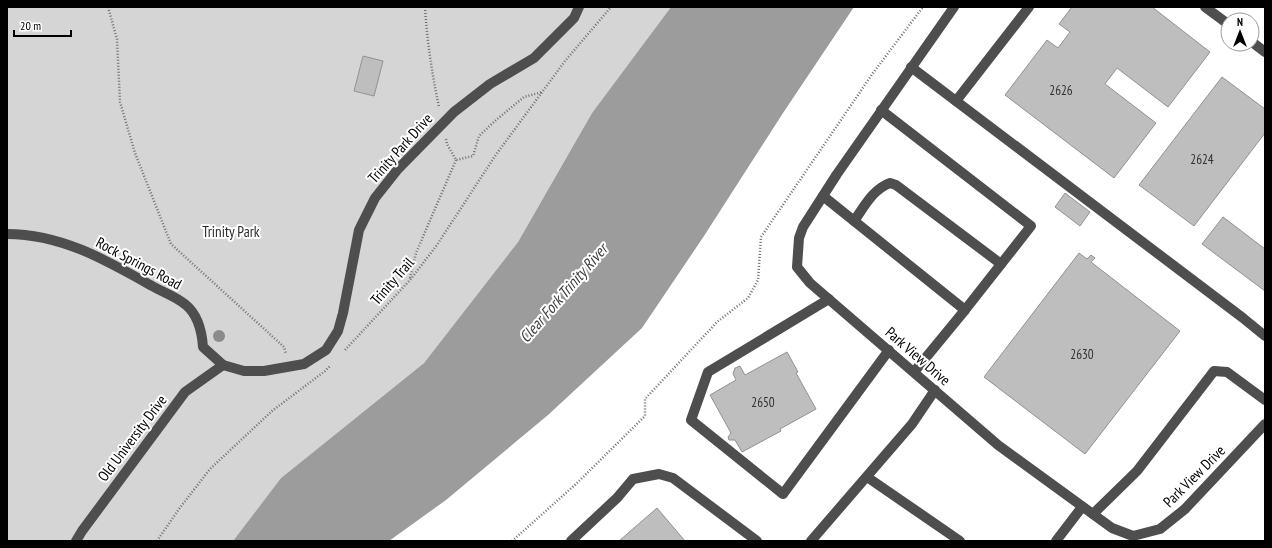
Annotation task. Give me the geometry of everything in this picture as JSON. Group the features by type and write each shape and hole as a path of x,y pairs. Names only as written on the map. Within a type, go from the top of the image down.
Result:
{"street":[{"name":"Trinity Park Drive","path":"223,365 244,370 264,372 304,364 326,350 338,331 359,230 375,198 398,169 454,112 490,84 534,58 574,18 580,7"},
{"name":"Park View Drive","path":"954,7 881,110 803,227 799,238 797,267 810,283 998,446 1112,528 1133,536 1160,529 1185,509 1265,424"},
{"path":"956,101 1029,7"},
{"path":"1205,7 1220,18"},
{"path":"911,67 1265,336"},
{"path":"881,110 1031,226 914,372"},
{"path":"854,221 875,192 883,185 890,183 896,185 1001,264"},
{"path":"823,196 965,310"},
{"name":"Rock Springs Road","path":"7,234 26,234 64,242 114,264 187,306 197,320 202,334 203,347 223,365"},
{"path":"829,299 708,372 691,420 783,494 889,350"},
{"name":"Old University Drive","path":"76,541 86,525 185,392 223,365"},
{"path":"1093,514 1136,472 1214,370 1227,372 1265,400"},
{"path":"812,541 912,424 935,390"},
{"path":"571,541 617,498 633,479 659,474 673,478 757,541"},
{"path":"867,477 960,541"},
{"path":"1056,541 1082,507"}],"path":[{"path":"108,7 117,39 120,102 135,153 171,244 284,347 290,367"},
{"name":"Trinity Trail","path":"340,355 410,280 437,245 495,156 551,79 565,60 611,7"},
{"path":"512,541 577,483 645,416 645,399 717,322 748,298 758,280 761,237 873,73 923,7"},
{"path":"410,280 416,253 456,160"},
{"path":"157,541 179,509 210,469 272,411 325,371 335,360"}],"green space":[{"name":"Trinity Park","path":"7,7 671,7 592,113 518,242 424,363 281,478 233,541 7,541"}],"water":[{"name":"Clear Fork Trinity River","path":"671,7 854,7 642,328 548,415 446,500 389,541 233,541 281,478 424,363 518,242 592,113"}],"building":[{"path":"1072,7 1152,7 1210,52 1168,107 1117,68 1105,84 1156,123 1114,178 1005,95 1047,40 1058,48 1070,32 1059,24"},
{"path":"363,56 383,61 374,96 354,91"},
{"path":"1222,77 1265,109 1265,133 1194,226 1139,185"},
{"path":"1065,193 1090,212 1080,226 1055,207"},
{"path":"1223,217 1265,249 1265,291 1202,244"},
{"path":"1079,253 1087,259 1091,255 1095,258 1091,262 1180,331 1085,454 984,377"},
{"path":"787,352 798,372 796,373 816,409 780,429 781,431 742,452 735,440 729,440 728,437 731,433 710,395 736,380 733,374 735,368 740,366 745,375"},
{"path":"657,508 685,541 619,541"}]}
